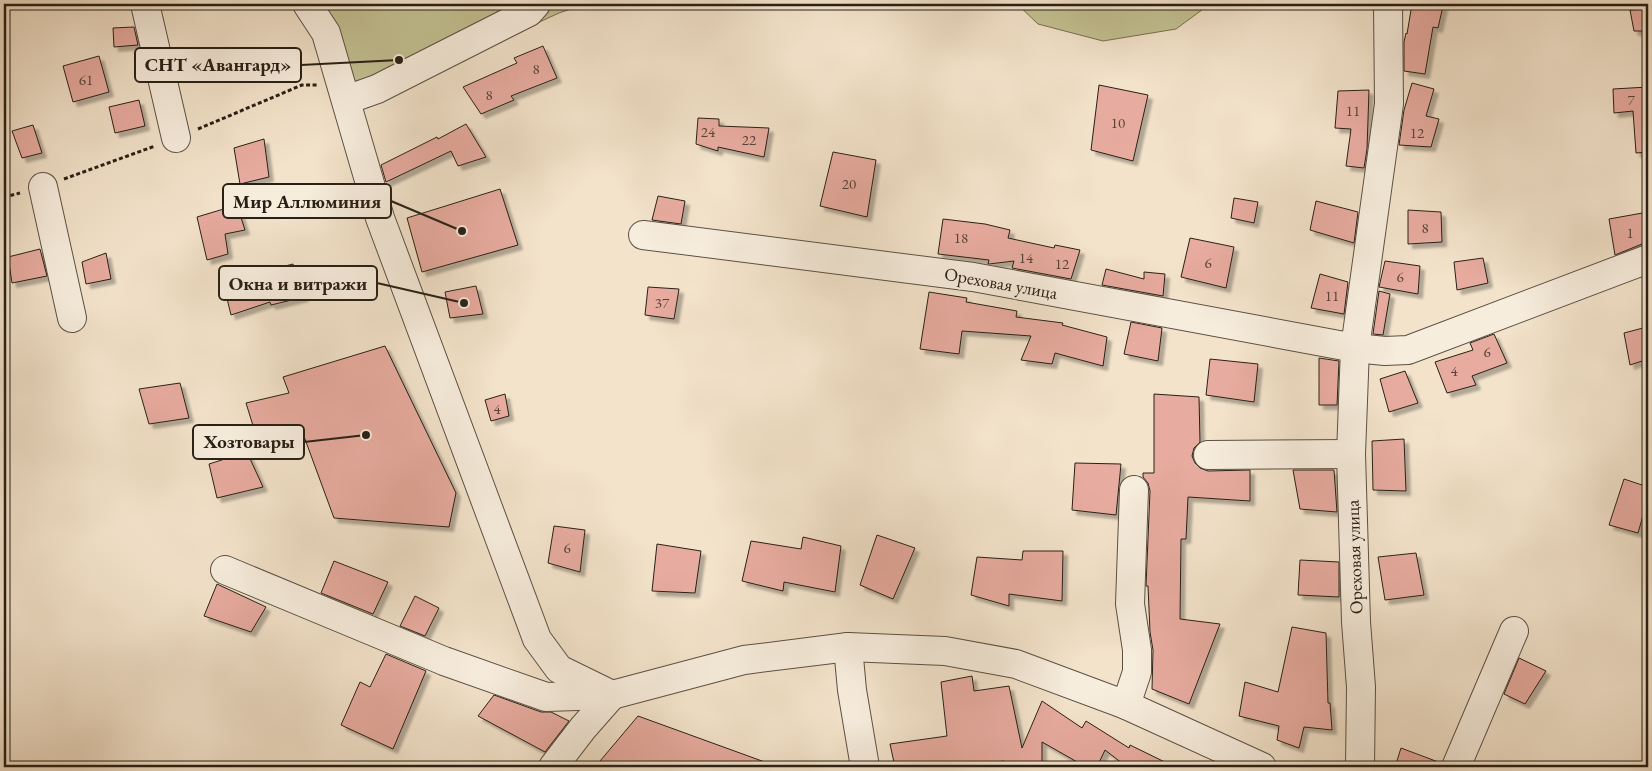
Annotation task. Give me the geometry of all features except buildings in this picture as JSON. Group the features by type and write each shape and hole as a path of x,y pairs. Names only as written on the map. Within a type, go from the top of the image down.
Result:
{"street":[{"path":"145,4 176,138"},
{"path":"307,4 326,33 380,218 537,639 559,669 612,695"},
{"path":"346,100 394,81 529,12 536,4"},
{"path":"1355,348 1389,104 1388,4"},
{"path":"43,187 72,318"},
{"name":"Ореховая улица","path":"644,235 973,277 1355,348 1385,351 1408,350 1648,260"},
{"name":"Ореховая улица","path":"1355,348 1351,454 1356,622 1361,687 1360,767"},
{"path":"1208,456 1351,454"},
{"path":"1126,705 1138,672 1137,650 1130,604 1134,490"},
{"path":"225,570 444,661 546,697 612,695 744,660 848,647 945,651 1016,664 1126,705 1262,767"},
{"path":"1456,767 1514,631"},
{"path":"848,647 852,690 866,767"},
{"path":"553,767 583,728 612,695"}],"shaded area":[{"path":"320,4 586,4 559,13 356,107"},
{"path":"1017,4 1210,4 1176,29 1103,41 1038,24"}],"place":[{"name":"СНТ «Авангард»","path":"399,60"},
{"name":"Мир Аллюминия","path":"462,231"},
{"name":"Окна и витражи","path":"464,303"},
{"name":"Хозтовары","path":"366,435"}]}
